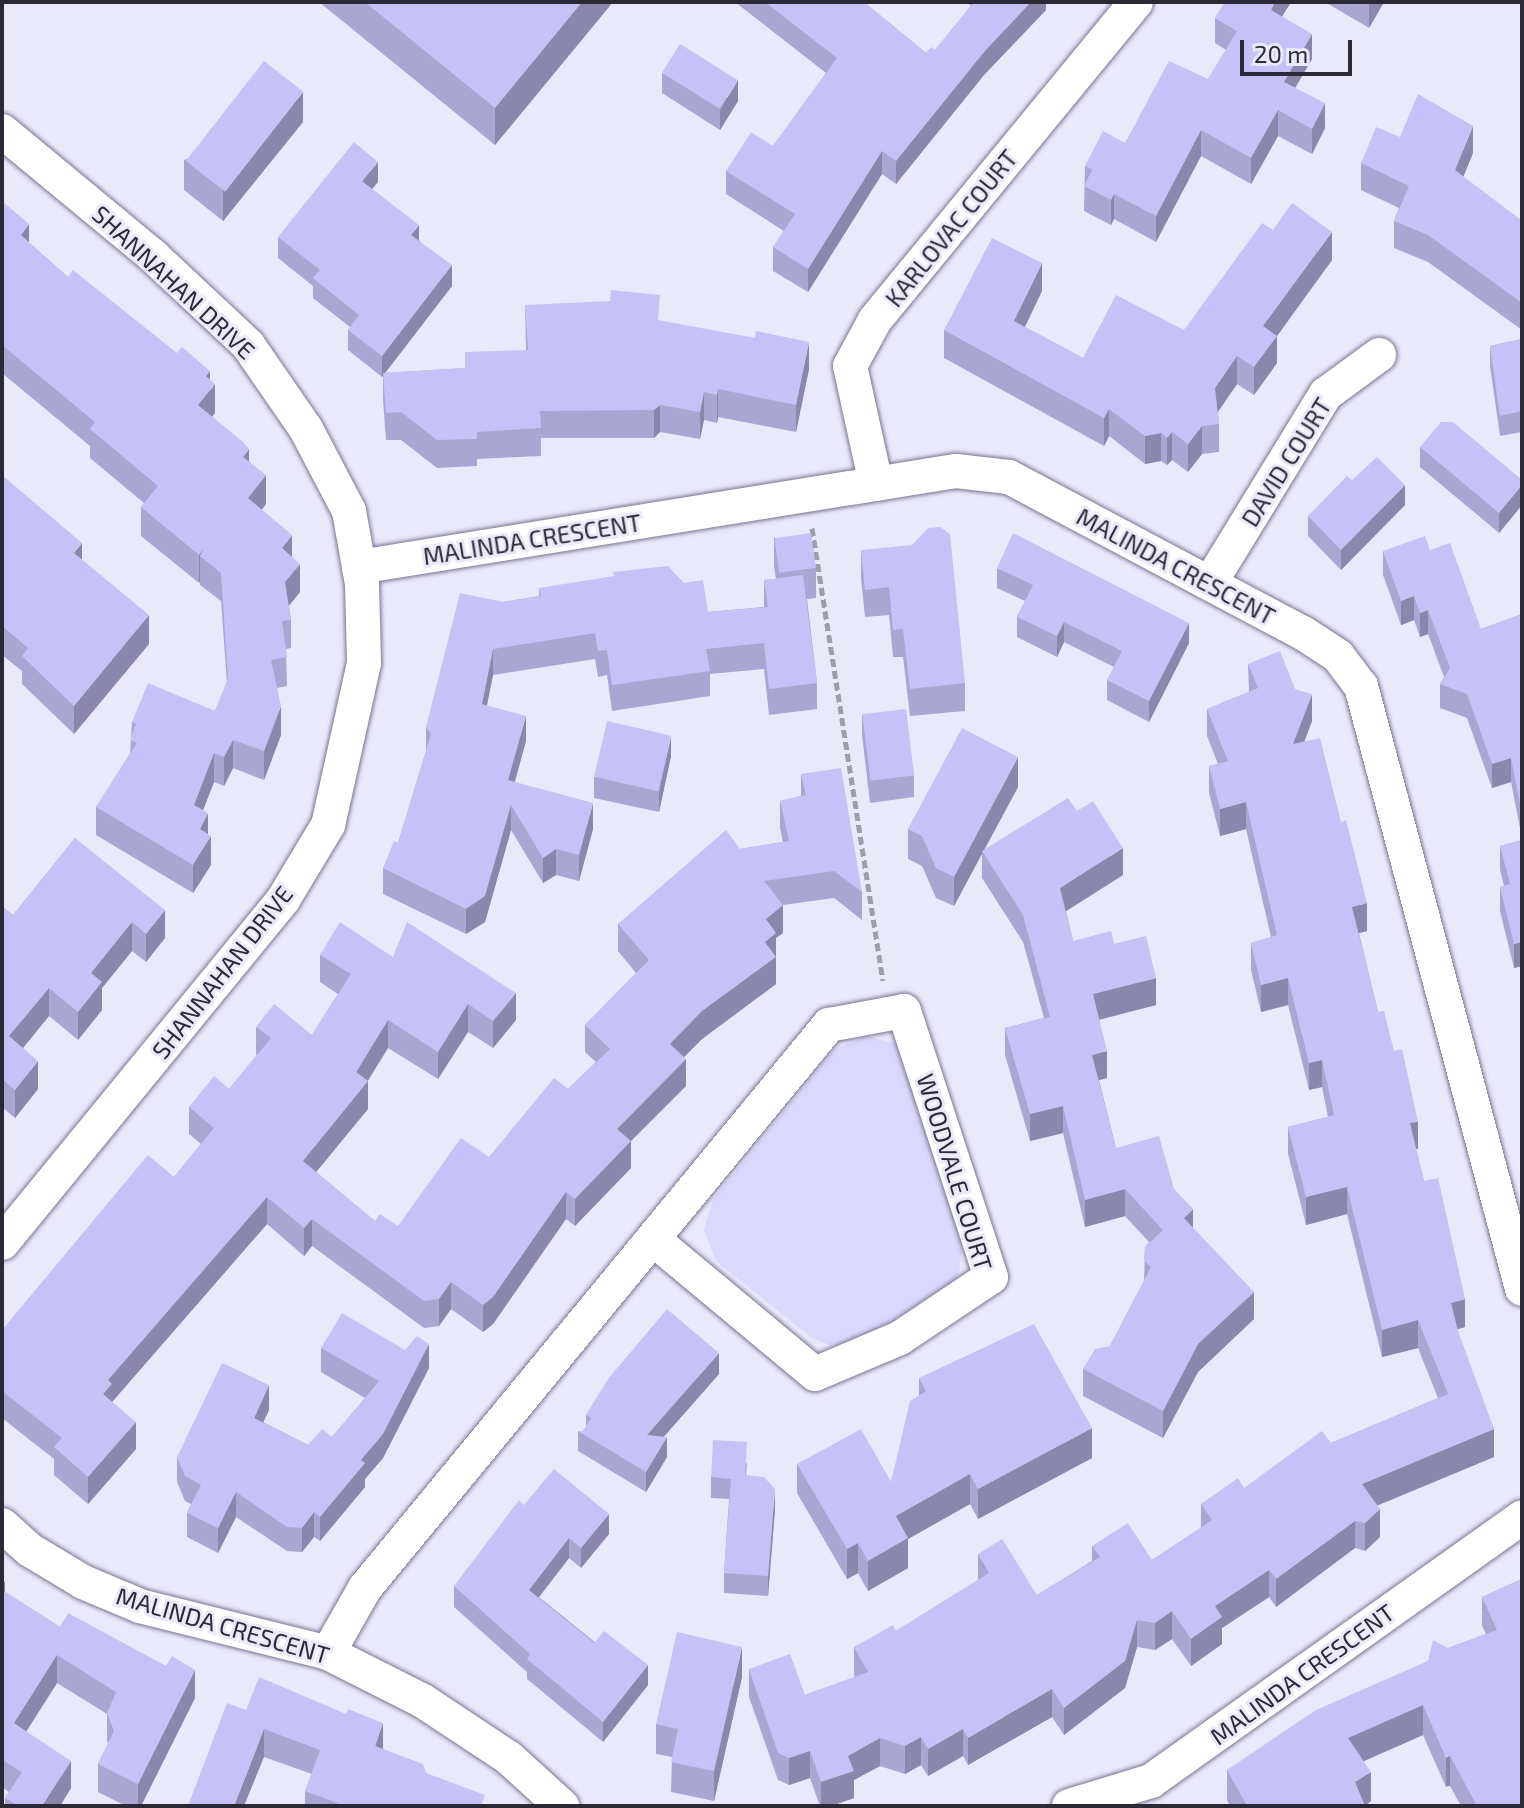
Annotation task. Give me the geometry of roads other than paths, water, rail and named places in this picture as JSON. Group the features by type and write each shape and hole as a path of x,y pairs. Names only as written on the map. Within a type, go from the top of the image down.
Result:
{"street":[{"name":"KARLOVAC COURT","path":"876,484 850,366 869,331 1136,2"},
{"name":"SHANNAHAN DRIVE","path":"2,131 153,256 248,345 306,429 349,511 359,567 364,663 328,825 283,900 2,1243"},
{"name":"DAVID COURT","path":"1210,583 1326,394 1379,355"},
{"name":"MALINDA CRESCENT","path":"359,567 956,471 1009,477 1210,583 1338,656 1361,686 1522,1289"},
{"name":"WOODVALE COURT","path":"904,1011 991,1277 900,1338 815,1374 653,1239 829,1025 904,1011"},
{"path":"328,1653 365,1588 653,1239"},
{"name":"MALINDA CRESCENT","path":"1069,1806 1156,1794 1522,1517"},
{"name":"MALINDA CRESCENT","path":"2,1525 30,1550 83,1582 140,1606 328,1653 423,1701 509,1758 562,1806"}]}
